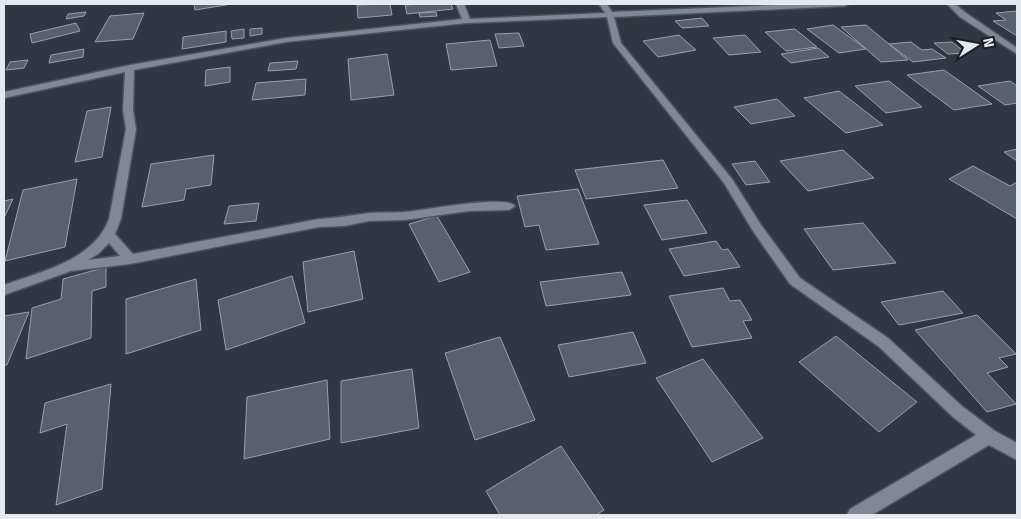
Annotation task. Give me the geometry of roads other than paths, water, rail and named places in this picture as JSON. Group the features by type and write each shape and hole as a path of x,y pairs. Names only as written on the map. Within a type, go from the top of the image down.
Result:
{"street":[{"path":"460,4 467,21"},
{"path":"603,4 610,15 616,43 723,174 795,281 883,342 958,412 990,436 1017,452"},
{"path":"4,95 130,68 286,40 467,21 845,4"},
{"path":"951,4 963,15 1017,52"},
{"path":"66,268 94,251 109,235 115,219 131,129 128,110 130,68"},
{"path":"4,290 66,268 130,259 319,223 345,222 370,217 405,216 469,207 510,206"},
{"path":"109,235 130,259"},
{"path":"856,515 990,436"}]}
